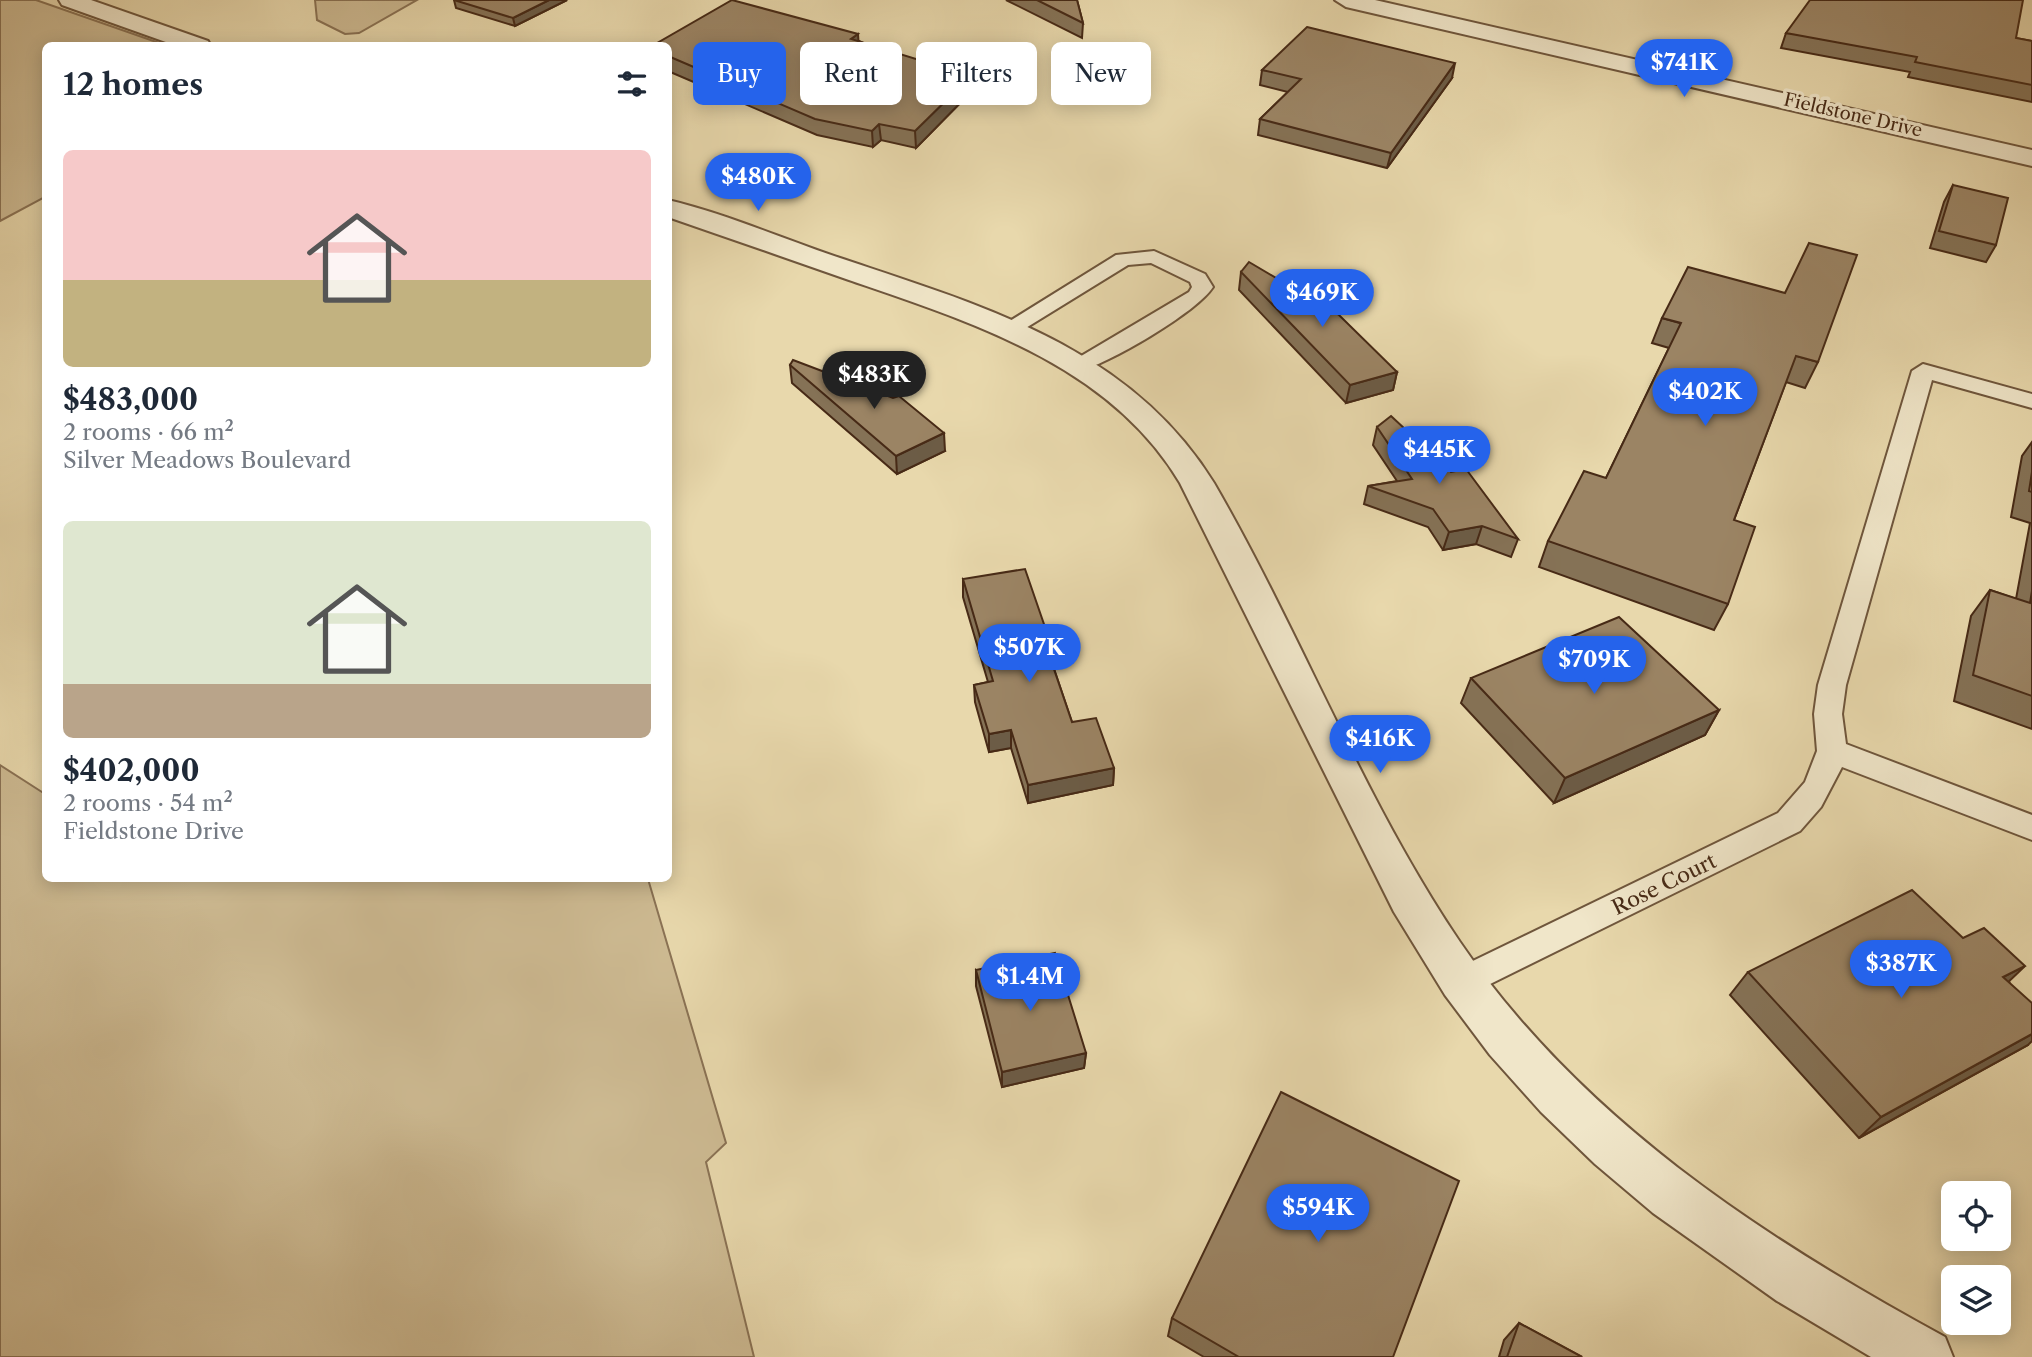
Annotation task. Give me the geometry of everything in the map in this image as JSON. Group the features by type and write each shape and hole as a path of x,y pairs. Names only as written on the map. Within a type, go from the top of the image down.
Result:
{"street":[{"path":"70,0 189,42"},
{"name":"Fieldstone Drive","path":"1346,0 2032,158"},
{"path":"672,209 933,299 1008,329 1077,365 1143,415 1166,438 1196,482 1410,903 1462,982 1513,1045 1578,1114 1646,1173 1731,1240 1815,1296 1925,1357"}],"lane":[{"path":"1008,329 1123,259 1154,257 1198,278 1203,287 1196,296 1118,345 1077,365"},
{"name":"Rose Court","path":"1462,982 1789,822 1811,802 1825,777 1832,751 1828,714 1832,685 1923,371 2032,401"},
{"path":"1832,751 2032,828"}],"shaded area":[{"path":"0,0 36,0 156,42 42,42 42,199 0,221"},
{"path":"315,0 417,0 359,33 345,34 317,20"},
{"path":"0,765 42,792 42,882 649,882 726,1143 706,1162 754,1357 0,1357"}],"building":[{"path":"454,0 549,0 513,18"},
{"path":"732,0 858,34 851,39 861,42 800,42 800,105 902,105 902,55 916,59 916,105 941,105 915,131 879,124 872,131 815,119 782,105 786,105 786,42 693,42 693,67 672,58 672,42 659,42"},
{"path":"1037,0 1077,0 1083,23"},
{"path":"1810,0 2023,0 2016,38 2032,41 2032,85 1915,62 1917,57 1786,33"},
{"path":"1307,27 1455,63 1391,153 1260,119 1301,79 1262,70"},
{"path":"1953,185 2008,198 1996,245 1939,231"},
{"path":"1809,243 1857,255 1818,362 1796,356 1734,520 1755,527 1728,604 1548,541 1584,471 1606,478 1681,323 1662,318 1688,267 1785,293"},
{"path":"1249,262 1339,315 1397,372 1350,385 1241,272"},
{"path":"793,360 893,398 899,396 944,433 896,456 790,365"},
{"path":"1391,416 1451,472 1466,469 1518,539 1482,526 1449,532 1433,509 1368,486 1412,479 1377,427"},
{"path":"1025,569 1046,630 1041,631 1072,722 1096,718 1114,768 1028,785 1011,730 989,734 974,685 993,681 963,579"},
{"path":"1990,590 2030,603 2032,591 2032,696 1973,675"},
{"path":"1619,617 1719,710 1565,778 1471,678"},
{"path":"1912,890 1963,938 1984,928 2025,966 2003,977 2032,1003 2032,1034 1881,1117 1748,972"},
{"path":"1055,953 1086,1053 1002,1072 976,970"},
{"path":"1281,1092 1459,1181 1393,1357 1239,1357 1172,1318"},
{"path":"1519,1323 1582,1357 1507,1357"}]}
